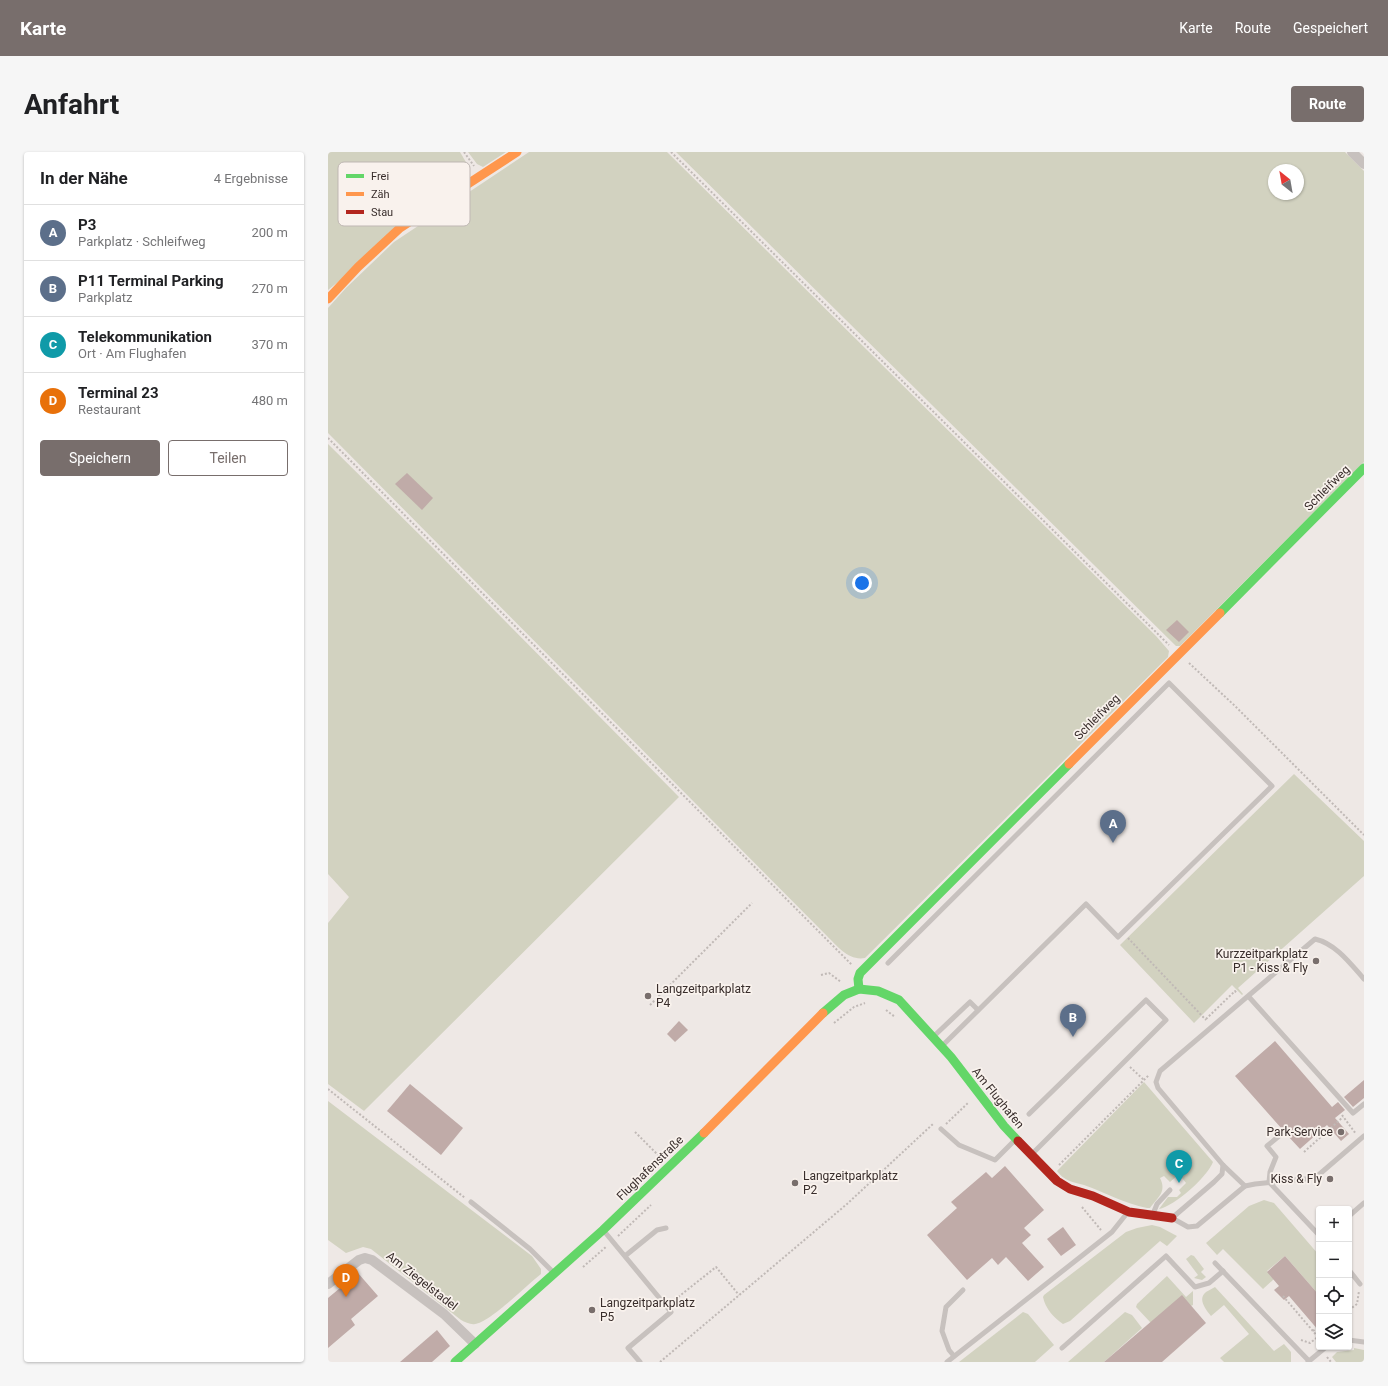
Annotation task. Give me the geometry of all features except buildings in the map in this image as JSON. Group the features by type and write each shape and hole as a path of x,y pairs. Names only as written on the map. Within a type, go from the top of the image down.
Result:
{"street":[{"path":"470,183 517,152"},
{"path":"1352,152 1364,164"},
{"path":"328,299 358,267 403,226"},
{"name":"Schleifweg","path":"860,973 1364,468"},
{"path":"859,989 858,979 860,973"},
{"name":"Am Flughafen","path":"859,989 890,994 899,1000 941,1046 991,1111 1030,1155 1064,1186 1093,1196 1129,1212 1172,1218"},
{"name":"Flughafenstraße","path":"455,1362 604,1230 670,1167 815,1020 844,995 859,989"},
{"name":"Am Ziegelstadel","path":"328,1284 359,1260 365,1258 372,1260 444,1314 475,1344"}],"lane":[{"path":"888,963 1169,683 1272,786 1118,937 1086,904 941,1046"},
{"path":"1364,979 1336,949 1325,941 1314,939 1249,997 1160,1071 1156,1082 1158,1088 1224,1165 1245,1186 1269,1182 1315,1178 1364,1136"},
{"path":"1249,997 1353,1113 1364,1104"},
{"path":"1029,1114 1146,1000 1166,1020 1030,1155"},
{"path":"933,1037 970,1002 978,1010"},
{"path":"941,1129 959,1145 995,1160 1016,1139"},
{"path":"1284,1132 1267,1146 1276,1157 1270,1172 1269,1182 1316,1232"},
{"path":"1172,1218 1222,1174 1224,1165"},
{"name":"Am Flughafen","path":"1172,1218 1188,1227 1197,1226 1245,1186"},
{"path":"1152,1215 1157,1204 1170,1190"},
{"path":"471,1202 530,1249 555,1273"},
{"path":"1352,1213 1364,1203"},
{"path":"947,1362 1112,1232 1129,1212"},
{"path":"625,1256 657,1230 666,1228"},
{"path":"604,1230 671,1312 628,1348 640,1362"},
{"path":"1062,1348 1166,1256 1195,1287 1209,1283 1223,1271"},
{"path":"1215,1263 1308,1362 1322,1350"},
{"path":"1352,1274 1360,1284"},
{"path":"954,1356 949,1350 942,1331 946,1307 963,1290"},
{"path":"1352,1340 1364,1342"}],"path":[{"path":"671,152 1179,654 1235,706 1364,835"},
{"path":"328,438 860,973"},
{"path":"650,1005 752,903"},
{"path":"1122,932 1206,1020 1235,991 1244,1001"},
{"path":"821,975 829,973 836,977"},
{"path":"833,1023 854,1007 868,1004"},
{"path":"885,1008 898,1019"},
{"path":"1124,1061 1144,1080"},
{"path":"1054,1170 1150,1075"},
{"path":"328,1089 471,1202"},
{"path":"941,1129 970,1101 965,1095"},
{"path":"1304,1152 1342,1117"},
{"path":"660,1362 847,1204 935,1122"},
{"path":"635,1132 661,1158"},
{"path":"667,1306 716,1267 739,1295"},
{"path":"1352,1308 1357,1304 1360,1284"},
{"path":"1283,1296 1316,1334"},
{"path":"1285,1336 1310,1343 1316,1338"}],"green space":[{"path":"328,152 460,152 466,162 338,162 338,226 407,226 328,290"},
{"path":"468,152 506,152 483,167 477,164"},
{"path":"529,152 667,152 1156,636 1169,651 1168,657 865,958 849,955 835,944 328,433 328,308 346,288 394,242 418,226 470,226 470,191"},
{"path":"676,152 1345,152 1364,171 1364,462 1180,646 1176,646"},
{"path":"328,444 679,797 364,1111 328,1084 328,923 349,897 328,874"},
{"path":"1294,774 1364,841 1364,876 1238,988 1243,994 1242,995 1232,985 1194,1023 1120,945"},
{"path":"1144,1082 1213,1162 1210,1168 1197,1183 1182,1197 1166,1207 1159,1209 1168,1197 1177,1197 1181,1193 1179,1190 1186,1183 1179,1174 1170,1182 1164,1176 1160,1178 1163,1187 1161,1194 1150,1208 1147,1208 1069,1181 1057,1171"},
{"path":"328,1101 532,1256 541,1269 541,1274 499,1310 481,1322 472,1324 461,1320 371,1249 363,1247 346,1253 328,1240"},
{"path":"1264,1200 1274,1203 1316,1252 1316,1292 1285,1256 1267,1271 1274,1279 1263,1289 1223,1249 1217,1255 1206,1243 1249,1206"},
{"path":"1152,1225 1160,1227 1177,1236 1167,1246 1160,1241 1070,1321 1063,1324 1053,1316 1046,1305 1043,1297 1044,1295 1126,1232"},
{"path":"1191,1255 1194,1256 1204,1269 1201,1272 1206,1277 1202,1280 1194,1278 1198,1275 1186,1259"},
{"path":"1167,1276 1186,1297 1193,1291 1193,1305 1151,1323 1136,1307 1137,1304"},
{"path":"1215,1287 1274,1351 1284,1344 1291,1352 1291,1362 1224,1362 1220,1358 1249,1334 1224,1305 1211,1316 1207,1311 1202,1301 1203,1295"},
{"path":"1023,1312 1028,1314 1054,1345 1035,1362 959,1362"},
{"path":"1125,1312 1132,1315 1142,1328 1104,1362 1068,1362"},
{"path":"1354,1348 1364,1350 1364,1362 1336,1362 1332,1357 1337,1352 1354,1350"}],"traffic: fast":[{"path":"1220,613 1364,468"},
{"path":"859,989 858,979 860,973 1069,764"},
{"path":"823,1013 844,995 859,989 878,991 899,1000 951,1057 1004,1126 1018,1141"},
{"path":"455,1362 603,1230 704,1133"}],"traffic: slow":[{"path":"470,183 517,152"},
{"path":"328,299 358,267 403,226"},
{"path":"1069,764 1220,613"},
{"path":"704,1133 823,1013"}],"traffic: jam":[{"path":"1018,1141 1057,1181 1070,1189 1093,1196 1129,1212 1172,1218"}],"place":[{"name":"P3","path":"1113,843"},
{"name":"Kurzzeitparkplatz P1 - Kiss & Fly","path":"1316,961"},
{"name":"Langzeitparkplatz P4","path":"648,996"},
{"name":"P11 Terminal Parking","path":"1073,1037"},
{"name":"Park-Service","path":"1341,1132"},
{"name":"Kiss & Fly","path":"1330,1179"},
{"name":"Langzeitparkplatz P2","path":"795,1183"},
{"name":"Telekommunikation","path":"1179,1183"},
{"name":"Terminal 23","path":"346,1297"},
{"name":"Langzeitparkplatz P5","path":"592,1310"}]}
